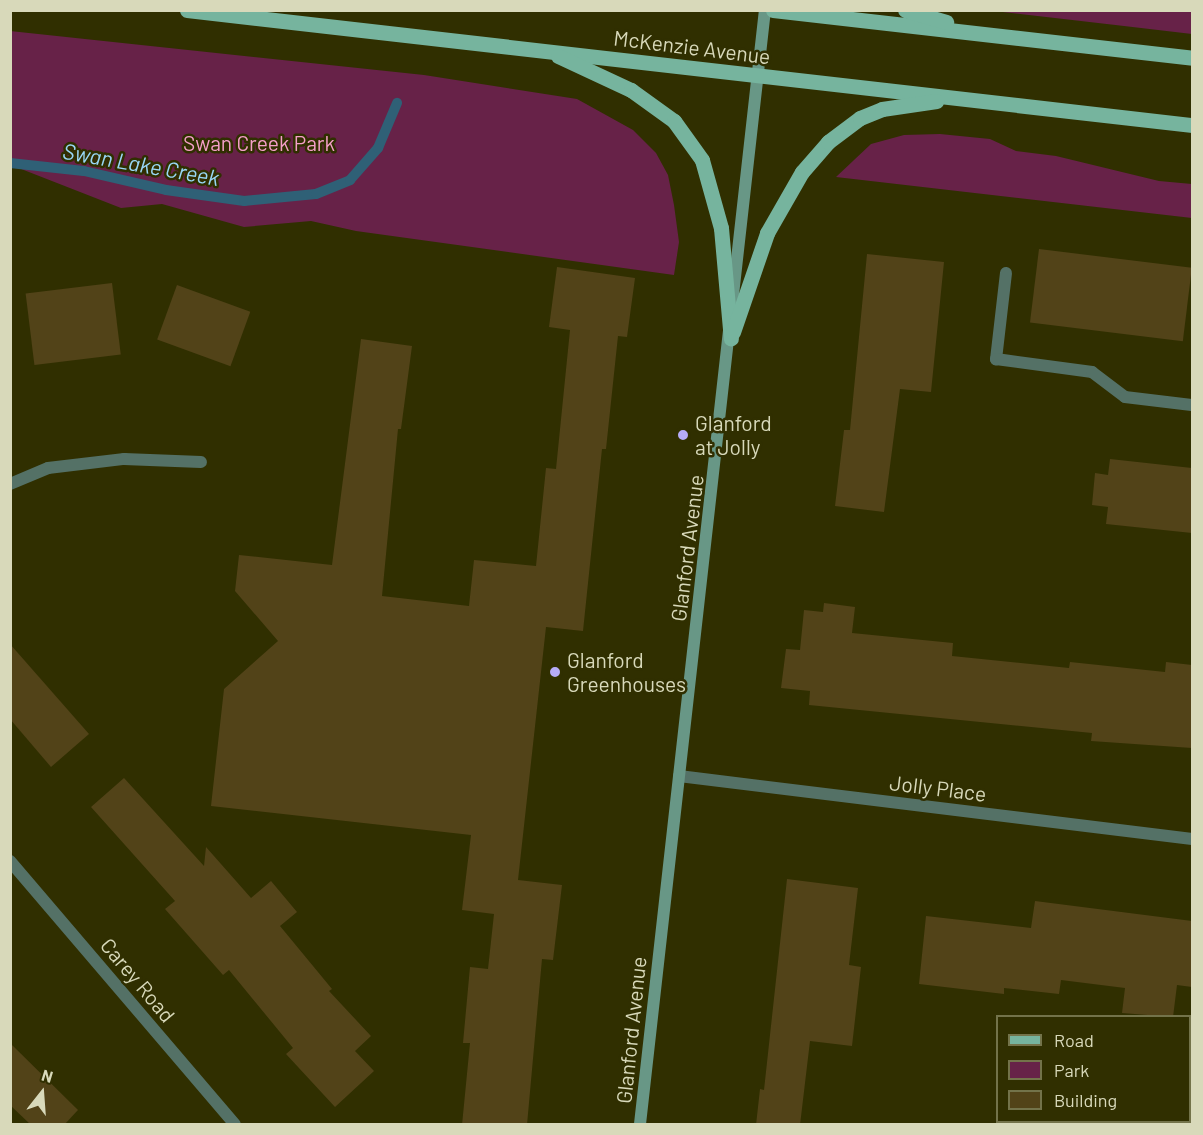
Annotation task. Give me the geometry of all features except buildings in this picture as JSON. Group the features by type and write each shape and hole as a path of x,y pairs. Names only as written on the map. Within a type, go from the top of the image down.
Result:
{"main road":[{"name":"McKenzie Avenue","path":"187,10 1192,125"},
{"name":"Glanford Avenue","path":"640,1125 731,339 765,10"},
{"path":"773,10 1192,58"},
{"path":"906,10 983,33"},
{"path":"544,50 632,90 674,121 702,160 721,228 731,339"},
{"path":"731,339 755,264 781,203 828,142 860,118 882,109 959,98"}],"street":[{"path":"1006,273 996,359 1092,372 1125,397 1192,405"},
{"path":"10,484 48,468 124,459 201,462"},
{"name":"Jolly Place","path":"680,776 1192,839"},
{"name":"Carey Road","path":"10,861 235,1125"}],"green space":[{"path":"994,11 1192,11 1192,34 1124,26"},
{"name":"Swan Creek Park","path":"10,31 424,75 577,99 633,130 656,153 668,175 674,205 679,242 674,275 356,231 311,221 244,227 162,204 121,208 11,165"},
{"path":"940,134 990,139 1016,151 1056,156 1159,181 1192,184 1192,218 836,177 871,144 904,135"}],"waterway":[{"name":"Swan Lake Creek","path":"10,163 84,171 166,190 244,201 316,194 350,180 378,148 397,103"}],"place":[{"name":"Glanford at Jolly","path":"683,435"},
{"name":"Glanford Greenhouses","path":"555,672"}]}
